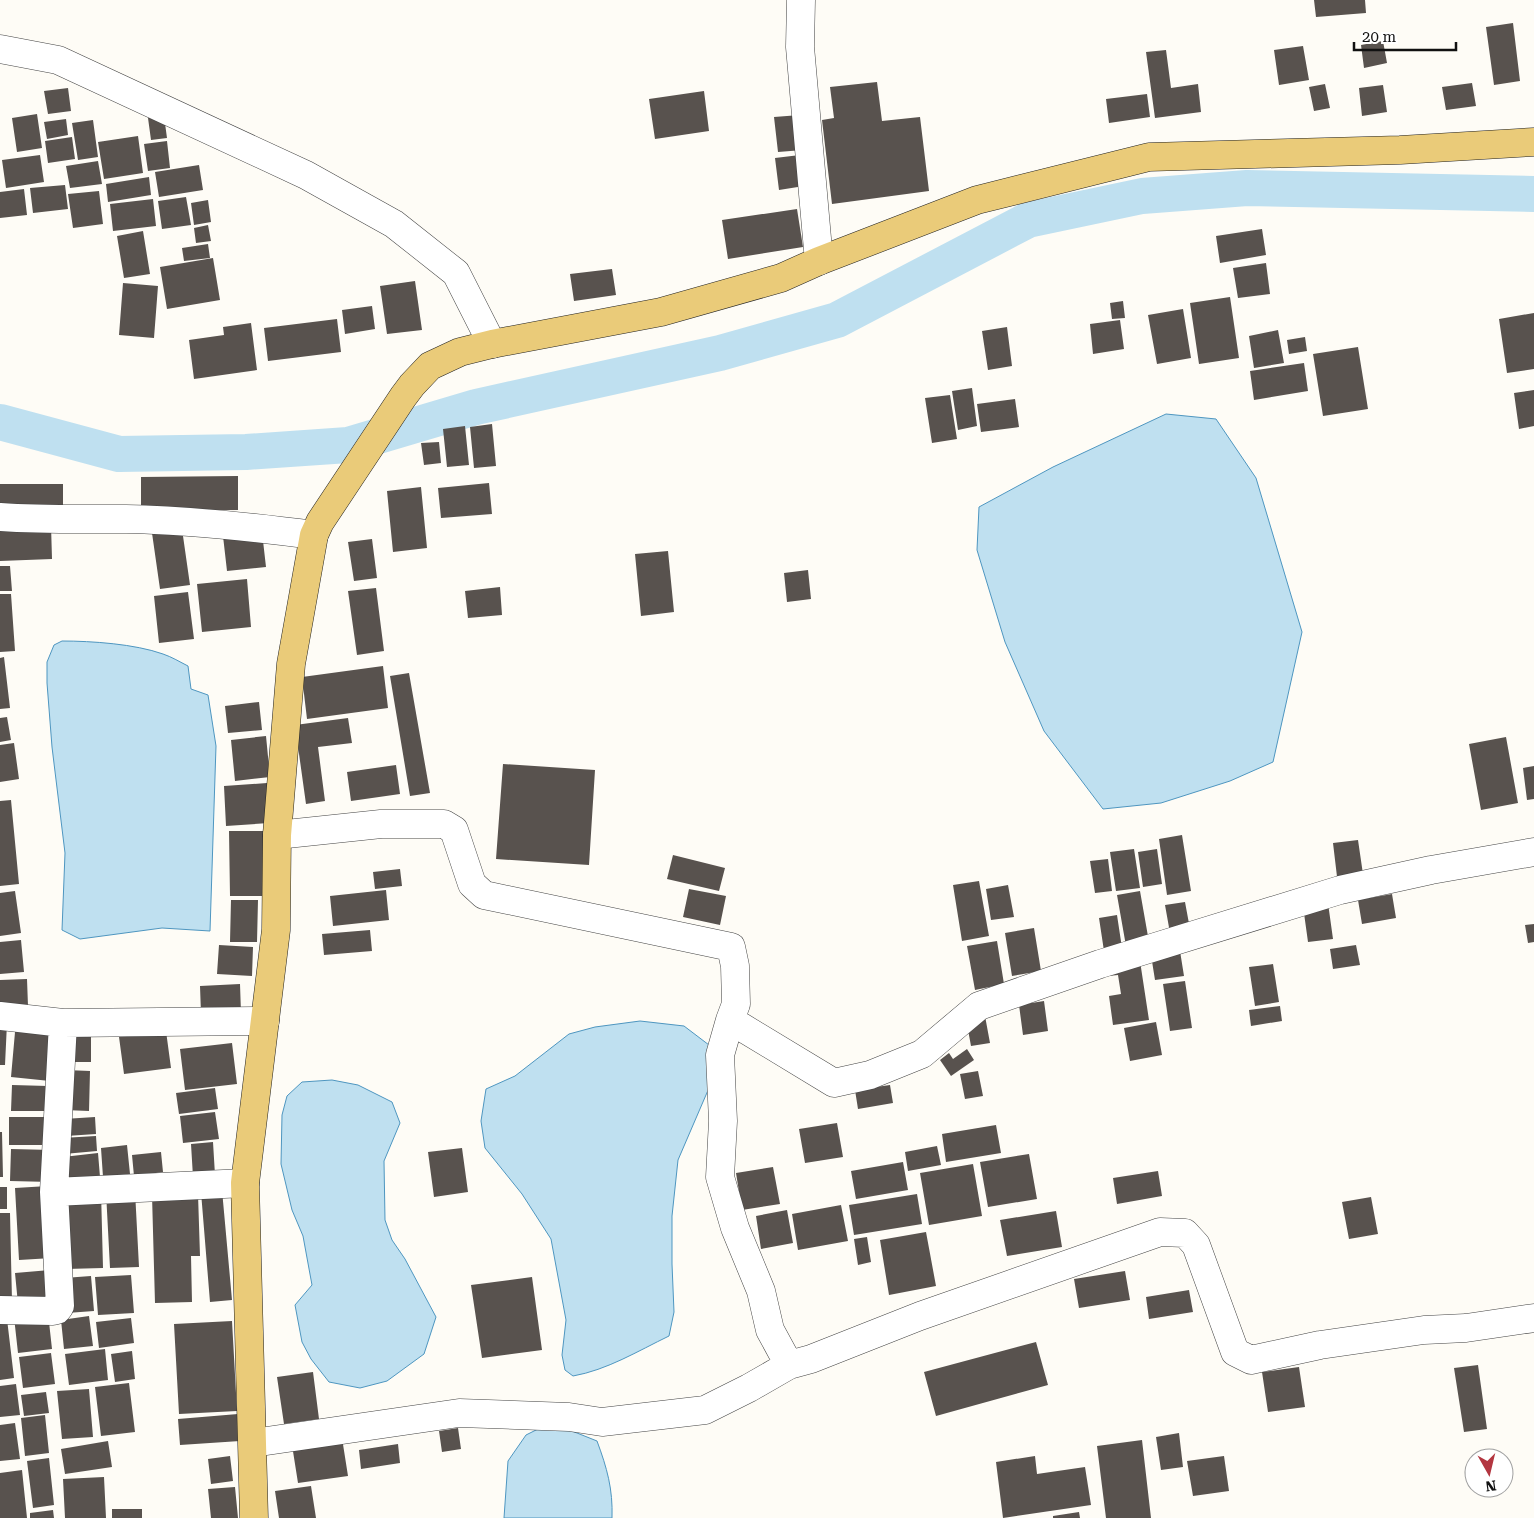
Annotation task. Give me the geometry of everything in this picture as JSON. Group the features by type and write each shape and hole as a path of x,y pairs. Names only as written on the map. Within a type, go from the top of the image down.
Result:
{"main road":[{"path":"254,1518 245,1183 276,930 277,835 291,664 317,528 412,385 430,366 460,352 492,344 661,312 781,278 819,261 977,200 1149,157 1400,150 1534,142"}],"street":[{"path":"800,0 800,47 819,261"},
{"path":"0,49 58,60 306,175 394,224 456,273 492,344"},
{"path":"0,517 39,520 128,519 317,528"},
{"path":"277,835 381,824 444,824 454,830 472,884 484,894 731,947 735,966 736,1004 720,1055 723,1121 720,1177 735,1228 761,1291 770,1330 789,1365"},
{"path":"730,1020 834,1083 870,1075 922,1054 979,1006 1100,964 1340,890 1431,870 1534,852"},
{"path":"0,1016 62,1023 264,1021"},
{"path":"0,1310 52,1312 60,1306 54,1192 62,1023"},
{"path":"54,1192 245,1183"},
{"path":"253,1443 459,1413 569,1417 602,1422 705,1410 789,1365 811,1359 920,1316 1160,1232 1185,1233 1196,1245 1235,1352 1252,1360 1320,1345 1424,1330 1466,1328 1534,1318"}],"water":[{"path":"1166,414 1216,419 1256,478 1302,632 1273,762 1230,781 1161,803 1103,809 1044,731 1005,642 977,550 979,507 1053,467"},
{"path":"62,641 127,645 166,655 188,666 191,689 208,695 216,746 210,931 162,928 80,939 62,930 65,853 52,747 47,662 54,645"},
{"path":"640,1021 684,1026 709,1045 715,1074 678,1160 672,1216 674,1312 669,1336 610,1365 573,1376 565,1370 562,1355 566,1320 551,1239 522,1194 485,1148 481,1121 486,1089 515,1076 569,1034 595,1027"},
{"path":"332,1080 358,1085 392,1102 400,1123 384,1161 385,1220 392,1240 405,1259 436,1317 424,1354 387,1381 360,1388 329,1382 311,1359 302,1342 295,1305 312,1285 303,1236 292,1210 281,1164 282,1115 287,1096 302,1082"},
{"path":"562,1427 597,1441 609,1479 612,1518 504,1518 508,1461 526,1435 540,1428"}],"building":[{"path":"1314,0 1365,0 1366,13 1316,17"},
{"path":"1513,23 1520,81 1494,85 1486,27"},
{"path":"1383,41 1387,63 1364,68 1361,45"},
{"path":"1303,46 1309,80 1279,85 1274,50"},
{"path":"1166,50 1171,88 1198,84 1201,112 1155,118 1146,52"},
{"path":"877,82 882,121 920,117 929,191 832,204 822,120 834,118 830,87"},
{"path":"1472,83 1476,106 1446,110 1442,87"},
{"path":"1325,84 1330,108 1314,111 1309,87"},
{"path":"1383,85 1387,112 1362,116 1359,88"},
{"path":"68,88 71,111 48,114 44,91"},
{"path":"704,91 709,131 655,139 649,99"},
{"path":"1147,94 1150,117 1109,123 1106,99"},
{"path":"37,114 42,148 17,152 12,118"},
{"path":"800,115 803,150 778,152 774,117"},
{"path":"164,116 167,138 151,140 148,118"},
{"path":"66,119 68,135 47,139 44,122"},
{"path":"93,120 98,157 78,160 72,123"},
{"path":"138,136 143,173 104,179 98,142"},
{"path":"72,137 75,159 48,163 45,141"},
{"path":"167,141 170,168 148,171 144,144"},
{"path":"40,155 44,182 6,188 2,160"},
{"path":"800,155 804,186 779,190 775,158"},
{"path":"98,161 102,184 70,188 66,166"},
{"path":"199,165 203,190 159,197 155,172"},
{"path":"149,177 151,195 108,202 106,184"},
{"path":"65,185 68,209 33,213 30,188"},
{"path":"24,189 27,215 0,218 0,192"},
{"path":"99,191 103,224 73,228 68,194"},
{"path":"186,197 191,225 162,229 158,201"},
{"path":"153,199 156,226 113,231 110,204"},
{"path":"208,200 211,222 194,225 191,203"},
{"path":"797,209 803,247 728,259 722,220"},
{"path":"208,225 211,241 196,243 194,228"},
{"path":"1262,229 1266,255 1220,263 1216,236"},
{"path":"143,231 150,274 124,278 117,236"},
{"path":"208,244 210,258 184,261 182,248"},
{"path":"213,258 220,300 167,309 160,267"},
{"path":"1266,263 1270,294 1238,298 1233,268"},
{"path":"612,269 616,295 574,301 570,274"},
{"path":"415,281 422,330 387,334 380,286"},
{"path":"123,283 158,286 154,338 119,335"},
{"path":"1230,297 1239,358 1199,364 1190,303"},
{"path":"1123,301 1125,318 1112,319 1110,303"},
{"path":"372,306 375,329 345,334 342,310"},
{"path":"1183,309 1191,358 1157,364 1148,315"},
{"path":"1534,313 1534,369 1507,373 1499,319"},
{"path":"337,319 341,352 268,361 264,328"},
{"path":"1120,320 1124,349 1093,354 1090,324"},
{"path":"251,323 257,370 194,379 189,340 224,335 223,327"},
{"path":"1007,327 1012,366 988,370 982,331"},
{"path":"1278,330 1284,363 1254,368 1249,336"},
{"path":"1305,337 1307,351 1289,354 1287,340"},
{"path":"1358,347 1368,409 1323,416 1313,354"},
{"path":"1304,363 1308,391 1254,400 1250,371"},
{"path":"972,388 977,426 958,430 952,391"},
{"path":"1534,390 1534,426 1519,429 1514,393"},
{"path":"950,395 957,439 932,443 925,398"},
{"path":"1015,399 1019,427 981,432 977,404"},
{"path":"492,424 496,466 474,468 470,427"},
{"path":"465,426 469,465 447,467 443,429"},
{"path":"439,442 441,463 424,465 421,443"},
{"path":"238,476 238,510 141,511 141,477"},
{"path":"489,483 492,514 441,518 438,488"},
{"path":"0,484 63,484 63,508 0,508"},
{"path":"421,487 427,548 393,552 387,491"},
{"path":"51,525 52,559 0,561 0,528"},
{"path":"182,529 190,585 160,589 152,533"},
{"path":"262,532 266,567 227,571 223,536"},
{"path":"372,539 377,578 354,581 348,542"},
{"path":"668,551 674,612 641,616 635,554"},
{"path":"0,566 10,566 12,591 0,591"},
{"path":"808,570 811,599 787,602 784,573"},
{"path":"247,579 251,627 202,632 197,584"},
{"path":"500,587 502,615 468,618 465,591"},
{"path":"376,588 384,651 357,655 348,591"},
{"path":"188,592 194,639 159,643 154,596"},
{"path":"0,594 11,594 15,651 0,652"},
{"path":"4,657 10,708 0,709 0,658"},
{"path":"383,666 388,708 307,719 302,677"},
{"path":"409,673 430,793 410,796 390,676"},
{"path":"259,702 262,730 228,733 225,706"},
{"path":"7,717 11,740 0,742 0,718"},
{"path":"348,718 352,743 318,747 325,801 306,804 295,725"},
{"path":"266,736 270,777 235,781 231,740"},
{"path":"1506,737 1518,803 1481,810 1469,744"},
{"path":"14,743 19,779 0,782 0,745"},
{"path":"503,764 595,770 589,865 496,859"},
{"path":"396,765 400,794 351,801 347,772"},
{"path":"1534,766 1534,799 1527,800 1523,768"},
{"path":"267,783 269,823 226,826 224,786"},
{"path":"11,800 19,884 0,886 0,801"},
{"path":"229,831 263,831 264,896 230,896"},
{"path":"1182,835 1191,891 1167,895 1159,839"},
{"path":"1358,840 1364,881 1338,885 1333,843"},
{"path":"1134,849 1140,888 1116,891 1110,852"},
{"path":"1157,849 1162,884 1143,887 1138,852"},
{"path":"673,855 725,868 719,891 667,879"},
{"path":"1108,859 1112,891 1095,893 1090,861"},
{"path":"400,869 402,886 375,889 373,872"},
{"path":"979,881 989,936 962,941 953,885"},
{"path":"1008,885 1014,917 991,920 986,889"},
{"path":"689,889 726,896 720,925 683,917"},
{"path":"386,890 389,920 333,926 330,896"},
{"path":"15,891 21,933 0,936 0,893"},
{"path":"1140,891 1149,942 1126,946 1117,895"},
{"path":"1392,894 1396,918 1362,924 1358,900"},
{"path":"231,900 258,900 257,942 230,942"},
{"path":"1185,902 1190,929 1170,933 1165,905"},
{"path":"1328,903 1333,939 1308,942 1303,906"},
{"path":"1117,915 1122,948 1104,951 1099,918"},
{"path":"1534,924 1534,942 1528,943 1525,925"},
{"path":"1034,928 1041,971 1012,976 1005,933"},
{"path":"370,930 372,951 324,955 322,934"},
{"path":"21,940 24,972 0,974 0,942"},
{"path":"997,941 1004,984 975,990 967,946"},
{"path":"219,945 253,947 252,976 217,974"},
{"path":"1356,945 1360,965 1333,969 1330,949"},
{"path":"1180,951 1184,976 1155,980 1151,955"},
{"path":"1140,961 1149,1020 1113,1025 1109,996 1121,994 1118,975 1108,976 1107,966"},
{"path":"1273,964 1279,1002 1255,1006 1249,967"},
{"path":"27,979 28,1006 0,1007 0,980"},
{"path":"1185,981 1192,1028 1170,1031 1163,984"},
{"path":"240,984 241,1013 201,1014 200,986"},
{"path":"1044,1001 1048,1031 1023,1035 1019,1005"},
{"path":"1280,1006 1282,1021 1251,1026 1249,1010"},
{"path":"985,1016 990,1043 971,1046 966,1019"},
{"path":"16,1021 55,1025 50,1081 11,1077"},
{"path":"0,1022 7,1023 5,1065 0,1065"},
{"path":"1156,1022 1162,1055 1130,1061 1124,1028"},
{"path":"91,1027 91,1062 66,1062 66,1028"},
{"path":"166,1031 171,1068 124,1074 119,1037"},
{"path":"232,1043 237,1084 185,1090 180,1049"},
{"path":"967,1049 974,1060 951,1076 940,1060 949,1053 953,1059"},
{"path":"66,1070 90,1071 89,1111 64,1110"},
{"path":"978,1071 983,1096 965,1099 960,1074"},
{"path":"12,1085 48,1086 48,1111 11,1111"},
{"path":"890,1085 893,1103 858,1109 855,1090"},
{"path":"215,1088 218,1109 179,1114 176,1093"},
{"path":"215,1112 219,1139 183,1143 180,1116"},
{"path":"9,1117 46,1117 46,1145 9,1145"},
{"path":"95,1117 96,1134 66,1136 64,1119"},
{"path":"837,1123 843,1157 805,1163 799,1129"},
{"path":"996,1125 1001,1153 946,1162 942,1134"},
{"path":"0,1132 2,1132 3,1177 0,1177"},
{"path":"96,1136 97,1151 64,1154 62,1138"},
{"path":"213,1142 215,1175 193,1177 191,1144"},
{"path":"127,1145 130,1174 103,1177 101,1148"},
{"path":"937,1146 941,1165 908,1171 905,1152"},
{"path":"462,1148 468,1192 434,1197 428,1152"},
{"path":"11,1149 52,1150 51,1182 10,1181"},
{"path":"161,1152 163,1172 134,1176 132,1155"},
{"path":"98,1153 100,1177 65,1180 63,1157"},
{"path":"1029,1154 1037,1199 988,1207 980,1162"},
{"path":"903,1162 908,1190 856,1199 851,1171"},
{"path":"973,1164 982,1216 929,1225 920,1173"},
{"path":"773,1167 780,1204 742,1210 736,1173"},
{"path":"1158,1171 1162,1196 1117,1204 1113,1178"},
{"path":"48,1186 52,1258 19,1260 15,1188"},
{"path":"0,1187 7,1187 7,1209 0,1209"},
{"path":"222,1190 232,1300 210,1302 201,1192"},
{"path":"101,1191 103,1268 66,1269 64,1192"},
{"path":"135,1191 139,1267 110,1268 106,1192"},
{"path":"198,1194 200,1256 191,1256 192,1302 155,1303 152,1195"},
{"path":"917,1194 922,1224 854,1235 849,1205"},
{"path":"1371,1197 1378,1234 1349,1239 1342,1202"},
{"path":"841,1205 848,1241 798,1250 792,1214"},
{"path":"787,1210 793,1243 761,1249 756,1216"},
{"path":"1056,1211 1062,1247 1007,1256 1000,1220"},
{"path":"0,1213 10,1213 12,1301 0,1302"},
{"path":"926,1232 936,1286 889,1295 880,1240"},
{"path":"867,1237 871,1262 858,1265 854,1239"},
{"path":"50,1270 53,1301 18,1304 15,1273"},
{"path":"1125,1271 1130,1300 1079,1308 1074,1279"},
{"path":"131,1275 134,1313 98,1315 95,1277"},
{"path":"91,1276 94,1311 67,1313 64,1278"},
{"path":"532,1277 542,1350 482,1358 471,1285"},
{"path":"1189,1290 1193,1312 1149,1319 1146,1297"},
{"path":"48,1313 52,1349 18,1353 14,1317"},
{"path":"89,1316 93,1346 64,1349 61,1320"},
{"path":"131,1318 134,1343 99,1348 96,1322"},
{"path":"7,1319 14,1378 0,1380 0,1320"},
{"path":"232,1321 237,1411 179,1414 174,1324"},
{"path":"1036,1342 1048,1385 936,1416 924,1372"},
{"path":"105,1349 108,1380 69,1385 65,1354"},
{"path":"132,1351 135,1379 115,1382 111,1354"},
{"path":"51,1353 55,1384 23,1388 19,1357"},
{"path":"1478,1365 1487,1429 1464,1432 1454,1368"},
{"path":"1299,1367 1305,1407 1268,1412 1262,1372"},
{"path":"313,1372 319,1419 284,1424 277,1377"},
{"path":"129,1383 135,1432 101,1436 95,1387"},
{"path":"16,1384 20,1415 0,1417 0,1386"},
{"path":"89,1389 93,1437 62,1439 57,1391"},
{"path":"46,1392 49,1413 24,1416 21,1395"},
{"path":"238,1414 240,1441 180,1445 178,1419"},
{"path":"45,1415 49,1453 25,1456 21,1418"},
{"path":"15,1423 20,1459 0,1461 0,1425"},
{"path":"458,1428 461,1449 442,1452 439,1431"},
{"path":"1179,1433 1183,1467 1161,1470 1156,1437"},
{"path":"342,1438 348,1476 298,1483 292,1445"},
{"path":"1142,1440 1151,1518 1106,1518 1097,1446"},
{"path":"108,1441 112,1467 65,1474 61,1449"},
{"path":"398,1444 400,1463 361,1469 359,1450"},
{"path":"230,1456 233,1481 211,1484 208,1459"},
{"path":"1035,1456 1037,1474 1085,1467 1091,1505 1003,1518 996,1462"},
{"path":"1224,1456 1229,1491 1193,1496 1187,1461"},
{"path":"49,1458 54,1505 33,1508 27,1461"},
{"path":"22,1470 27,1518 0,1518 0,1473"},
{"path":"104,1477 106,1518 65,1518 63,1479"},
{"path":"311,1486 316,1518 279,1518 275,1491"},
{"path":"235,1487 238,1518 211,1518 208,1489"},
{"path":"112,1509 142,1509 142,1518 112,1518"},
{"path":"53,1510 54,1518 30,1518 30,1513"},
{"path":"1079,1512 1080,1518 1053,1518 1053,1516"}],"waterway":[{"path":"0,422 119,454 246,452 348,445 476,407 720,353 837,320 1028,220 1142,196 1247,188 1534,194"}]}
